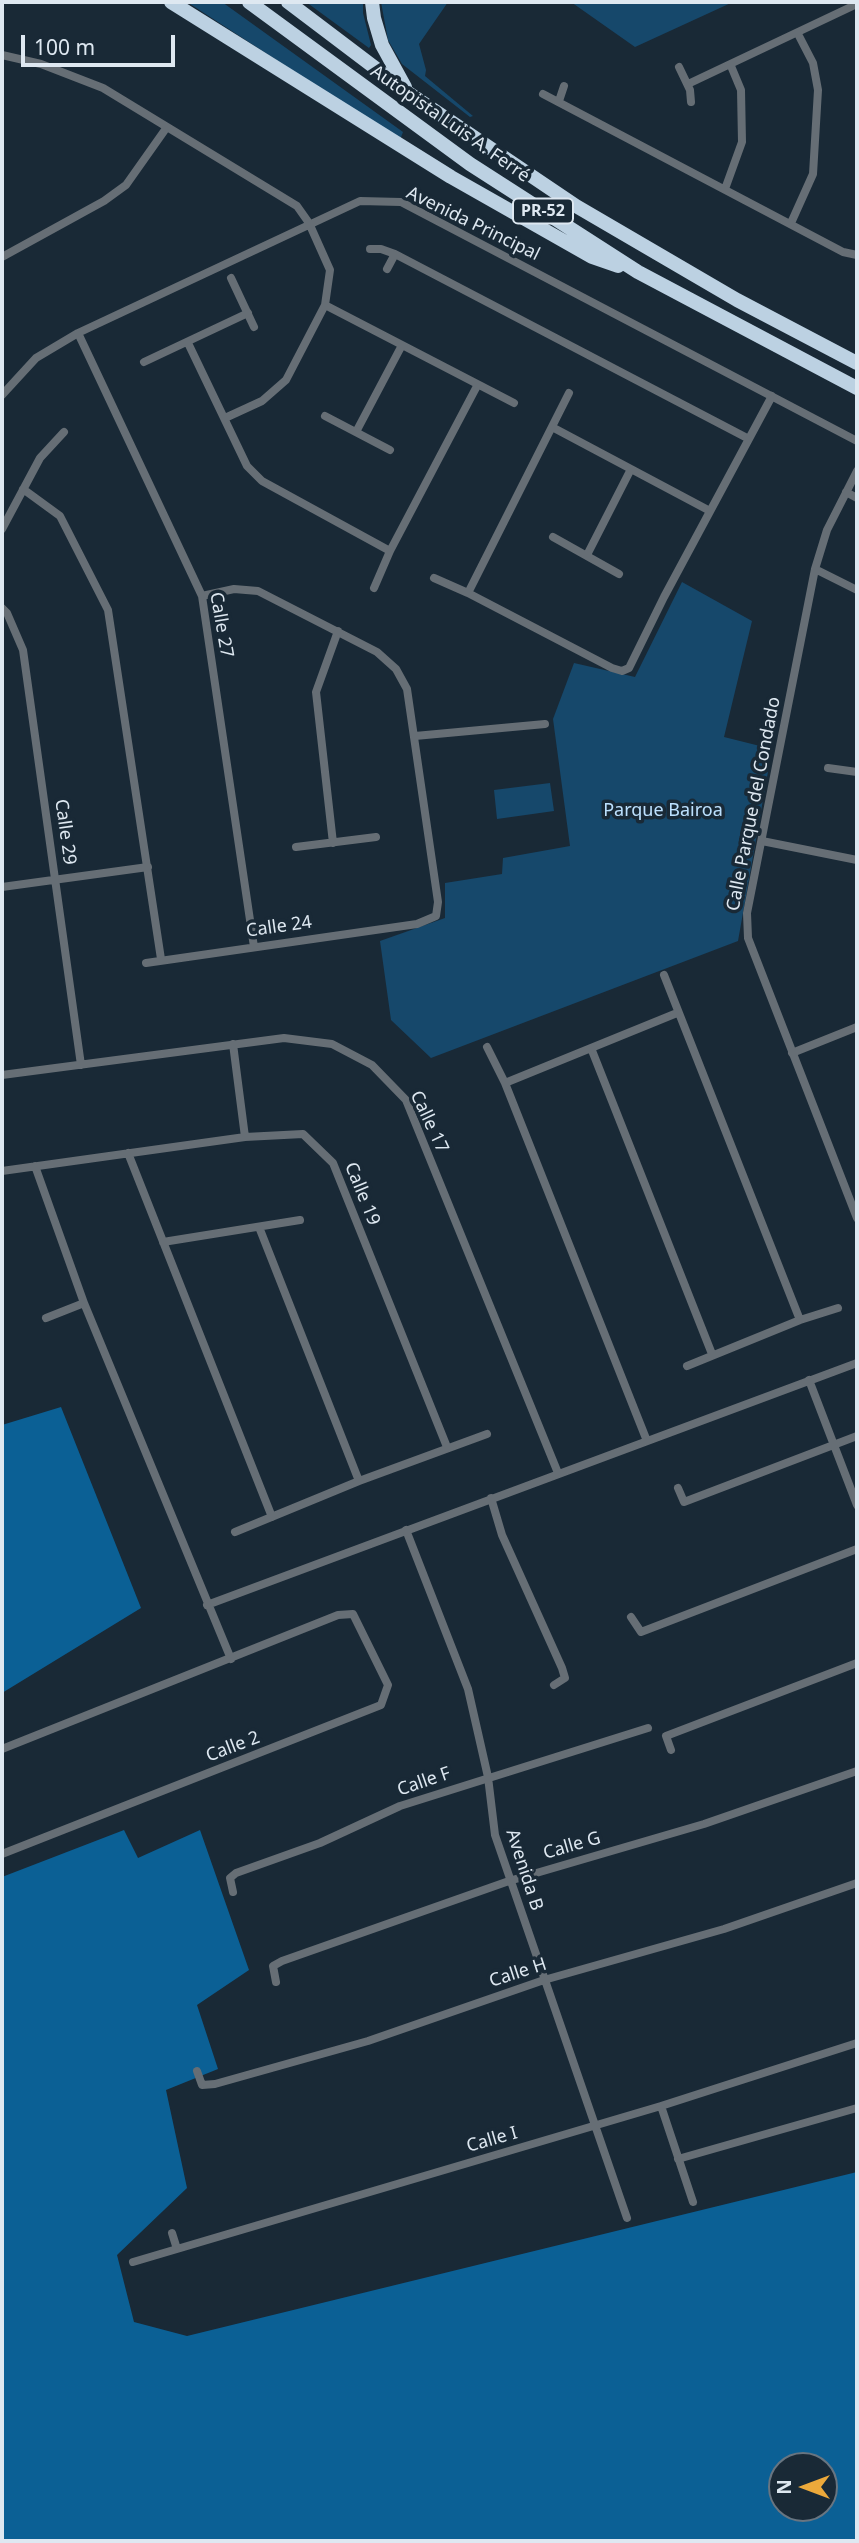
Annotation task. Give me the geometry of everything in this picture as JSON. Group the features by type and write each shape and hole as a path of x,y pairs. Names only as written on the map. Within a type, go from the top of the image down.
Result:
{"highway":[{"path":"171,2 462,184 592,257 638,272"},
{"name":"Autopista Luis A. Ferré","path":"249,2 470,164 638,272 857,388"},
{"name":"Autopista Luis A. Ferré","path":"288,2 407,92 576,206 737,300 857,363"},
{"path":"372,2 382,45 407,92"}],"street":[{"path":"688,85 857,5"},
{"path":"791,223 814,174 818,90 813,63 798,34"},
{"path":"2,55 41,64 103,88 297,206 309,223 330,270 325,305 286,380 262,401 225,418"},
{"path":"725,189 742,142 741,90 731,66"},
{"path":"679,67 688,85 691,102"},
{"path":"559,101 564,86"},
{"path":"543,94 843,252 857,255"},
{"path":"2,257 104,201 126,184 167,127"},
{"name":"Avenida Principal","path":"2,395 36,358 78,333 360,201 401,202 857,440"},
{"path":"370,249 381,248 395,254 748,439"},
{"path":"387,269 395,254"},
{"path":"232,278 254,327"},
{"path":"325,305 401,347 514,403"},
{"path":"144,362 248,313"},
{"name":"Calle 27","path":"78,333 202,596 254,947"},
{"path":"188,343 247,466 262,481 390,551"},
{"path":"356,432 401,347"},
{"path":"374,588 390,551 477,386"},
{"path":"468,593 569,393"},
{"path":"434,578 622,671 629,668 772,396"},
{"path":"325,416 390,450"},
{"path":"552,427 710,510"},
{"path":"2,529 40,458 64,432"},
{"path":"587,555 631,469"},
{"name":"Calle Parque del Condado","path":"857,471 827,530 815,569 747,913 748,938 857,1218"},
{"path":"23,489 60,516 108,610 161,959"},
{"path":"846,492 857,498"},
{"path":"553,537 619,574"},
{"path":"815,569 857,590"},
{"name":"Calle 24","path":"146,963 416,924 436,916 438,902 415,736 407,689 396,669 377,652 258,591 234,589 202,596"},
{"name":"Calle 29","path":"2,608 7,613 23,650 81,1065"},
{"path":"333,843 316,692 338,631"},
{"path":"415,736 545,724"},
{"path":"828,768 857,772"},
{"path":"296,847 376,837"},
{"path":"762,841 857,860"},
{"path":"2,887 148,867"},
{"path":"664,975 800,1320"},
{"path":"505,1083 677,1013"},
{"path":"792,1053 857,1027"},
{"name":"Calle 17","path":"2,1075 284,1038 332,1044 372,1065 406,1100 558,1473"},
{"path":"233,1044 245,1137"},
{"path":"487,1047 505,1083 647,1441"},
{"path":"590,1048 712,1354"},
{"name":"Calle 19","path":"2,1171 245,1137 303,1134 333,1163 447,1447"},
{"path":"128,1153 272,1517"},
{"path":"2,1749 231,1659 84,1303 35,1166"},
{"path":"163,1242 300,1220"},
{"path":"259,1227 359,1481"},
{"path":"46,1318 84,1303"},
{"path":"687,1366 800,1320 838,1308"},
{"path":"207,1605 857,1363"},
{"path":"808,1380 857,1505"},
{"path":"235,1532 359,1481 487,1434"},
{"path":"678,1488 684,1502 857,1436"},
{"path":"491,1498 502,1535 565,1678 554,1685"},
{"name":"Avenida B","path":"406,1530 468,1689 488,1777 495,1835 627,2217"},
{"path":"631,1617 641,1632 857,1549"},
{"name":"Calle 2","path":"2,1854 381,1705 388,1685 353,1614 338,1615 231,1659"},
{"path":"671,1750 666,1737 857,1663"},
{"name":"Calle F","path":"233,1892 230,1878 236,1873 320,1843 400,1806 648,1728"},
{"name":"Calle G","path":"276,1982 273,1966 282,1961 509,1881 704,1824 857,1771"},
{"name":"Calle H","path":"197,2071 202,2085 215,2084 368,2040 544,1980 724,1929 857,1882"},
{"name":"Calle I","path":"133,2262 662,2106 857,2043"},
{"path":"662,2106 692,2202"},
{"path":"678,2159 857,2108"},
{"path":"172,2233 177,2249"}],"green space":[{"path":"187,2 222,2 403,132 400,140"},
{"path":"306,2 363,2 371,45 369,48"},
{"path":"381,2 448,2 419,44 425,76 473,116 470,117 402,64 388,40"},
{"path":"571,2 733,2 635,47"},
{"name":"Parque Bairoa","path":"682,582 752,621 724,737 772,749 738,941 431,1058 391,1020 380,941 445,918 445,883 502,874 503,858 570,846 553,719 574,663 635,677"},
{"path":"550,783 554,811 497,819 494,790"}],"shaded area":[{"path":"61,1407 141,1608 2,1693 2,1425"},
{"path":"124,1830 138,1858 200,1830 249,1970 197,2005 218,2069 166,2090 187,2188 117,2255 134,2322 187,2336 857,2172 857,2541 2,2541 2,1877"}]}
